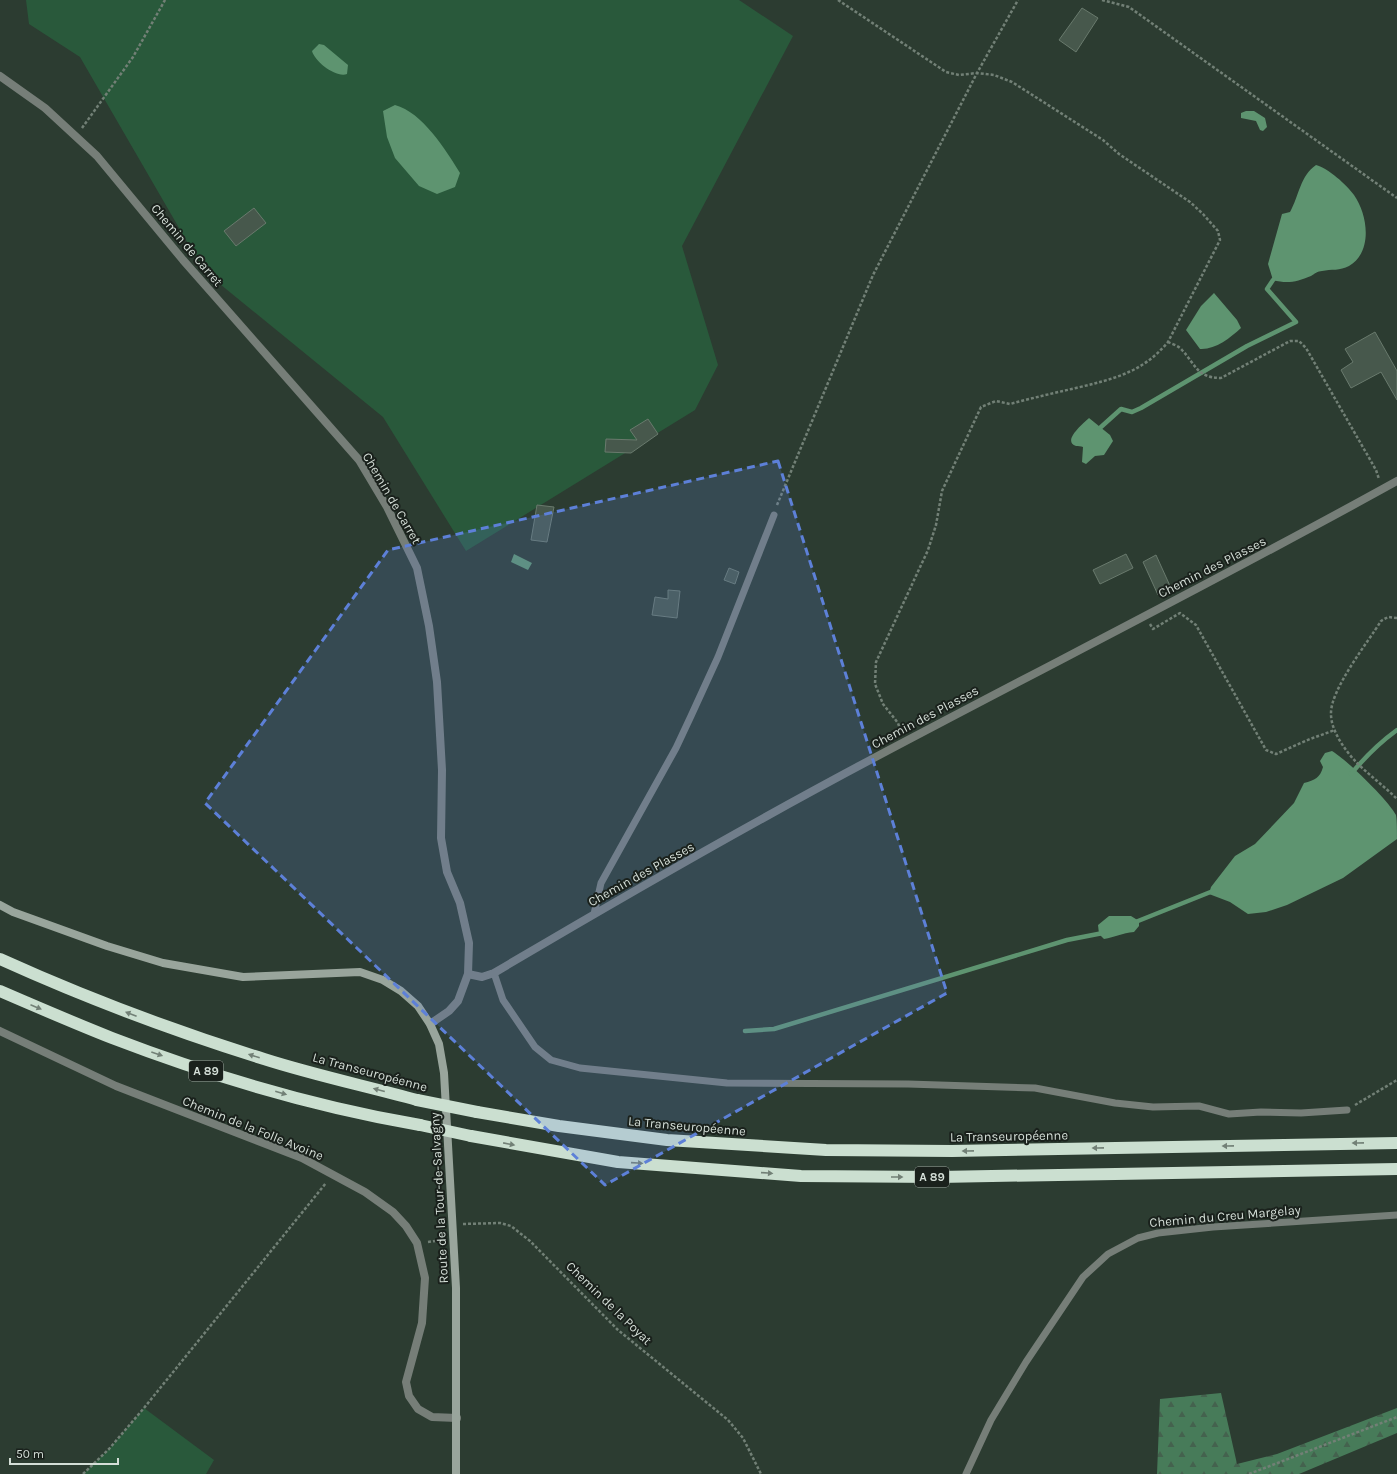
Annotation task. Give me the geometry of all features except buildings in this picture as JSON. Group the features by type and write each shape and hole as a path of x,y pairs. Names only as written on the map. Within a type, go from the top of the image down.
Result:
{"highway":[{"name":"La Transeuropéenne","path":"0,959 73,992 156,1023 266,1060 417,1100 559,1126 667,1140 826,1150 959,1151 1397,1143"},
{"name":"A 89","path":"0,991 113,1038 214,1073 296,1098 367,1116 618,1162 801,1176 939,1177 1397,1169"}],"street":[{"name":"Chemin de Carret","path":"0,76 45,108 97,156 183,260 359,460 387,508 417,568 429,626 437,682 442,770 441,838 447,872 460,903 469,943 468,974 458,1001 449,1011 430,1024"},
{"name":"Chemin des Plasses","path":"468,974 482,976 494,973 594,914 902,743 1144,615 1273,549 1397,481"},
{"name":"Route de la Tour-de-Salvagny","path":"0,905 13,912 107,946 163,963 243,976 360,972 383,980 401,991 418,1006 430,1024 439,1044 444,1073 453,1239 457,1366 456,1474"},
{"name":"Chemin de la Folle Avoine","path":"0,1031 116,1086 270,1144 334,1174 365,1192 393,1212 406,1226 417,1243 425,1278 425,1301 422,1323 406,1382 409,1396 418,1409 432,1417 456,1418"}],"lane":[{"path":"594,914 601,883 676,748 691,716 718,656 774,515"},
{"path":"494,973 503,1000 535,1047 551,1060 580,1068 727,1083 908,1084 1035,1088 1115,1103 1153,1107 1199,1106 1229,1114 1261,1112 1301,1113 1347,1110"},
{"name":"Chemin du Creu Margelay","path":"966,1474 991,1420 1026,1362 1083,1277 1108,1254 1138,1238 1158,1233 1221,1226 1397,1215"}],"path":[{"path":"76,137 133,57 165,0"},
{"path":"838,0 946,72 959,75 977,73 994,75 1012,82 1103,140 1119,154 1190,202 1218,231 1220,240 1168,342 1157,355 1140,367 1118,378 1010,404 996,401 981,407 942,492 936,525 928,550 876,662 875,684 883,704 898,723 902,743"},
{"path":"774,515 873,275 977,73 1018,0"},
{"path":"1102,0 1129,8 1397,198"},
{"path":"1168,342 1181,349 1195,368 1209,378 1220,378 1290,341 1299,341 1306,348 1376,470 1380,482 1379,491"},
{"path":"1144,615 1153,629 1180,613 1196,625 1266,750 1276,754 1335,730"},
{"path":"1397,618 1388,617 1381,621 1336,692 1331,714 1335,730 1341,742 1356,762 1397,799"},
{"path":"1347,1110 1397,1080"},
{"path":"83,1474 109,1448 144,1408 334,1174"},
{"name":"Chemin de la Poyat","path":"452,1224 500,1223 511,1226 530,1241 618,1330 728,1420 743,1438 761,1474"},
{"path":"417,1243 453,1239"},
{"path":"1249,1474 1397,1417"}],"highlighted area":[{"path":"778,461 947,993 605,1185 205,803 388,550"}],"shaded area":[{"path":"26,0 739,0 793,36 682,246 718,365 695,410 466,551 383,417 204,271 80,57 29,24"},
{"path":"319,44 324,45 348,65 347,74 337,74 326,68 317,60 312,51"},
{"path":"395,105 415,115 440,143 460,173 455,187 437,194 419,186 395,158 387,137 383,111"},
{"path":"1246,111 1254,111 1265,118 1267,127 1263,131 1260,130 1256,121 1241,118 1241,113"},
{"path":"1316,165 1331,173 1342,182 1351,191 1359,203 1365,223 1366,233 1362,252 1357,260 1346,268 1325,270 1292,282 1273,280 1268,264 1282,214 1290,212 1303,180"},
{"path":"1214,293 1237,320 1241,328 1217,345 1211,348 1200,349 1186,330 1201,306"},
{"path":"1089,418 1110,435 1113,441 1104,455 1095,456 1086,464 1082,462 1083,447 1072,444 1071,440 1072,436 1079,427"},
{"path":"514,554 532,563 528,570 511,562"},
{"path":"1332,751 1367,781 1392,808 1396,815 1397,839 1343,878 1287,905 1266,912 1248,914 1230,902 1209,894 1211,887 1235,856 1255,844 1294,803 1304,783 1314,780 1319,776 1323,767 1320,761 1325,753"},
{"path":"1109,916 1131,916 1139,921 1139,926 1134,932 1104,939 1099,934 1098,925"},
{"path":"144,1408 214,1460 206,1474 83,1474 109,1449"}],"green space":[{"path":"1221,1393 1237,1464 1277,1454 1397,1408 1397,1433 1299,1474 1157,1474 1160,1399"}],"waterway":[{"path":"1101,427 1121,409 1132,412 1141,408 1247,346 1296,322 1267,289 1277,276"},
{"path":"1351,774 1372,750 1397,730"},
{"path":"1133,923 1213,891"},
{"path":"745,1031 774,1029 1067,940 1103,933"}]}
